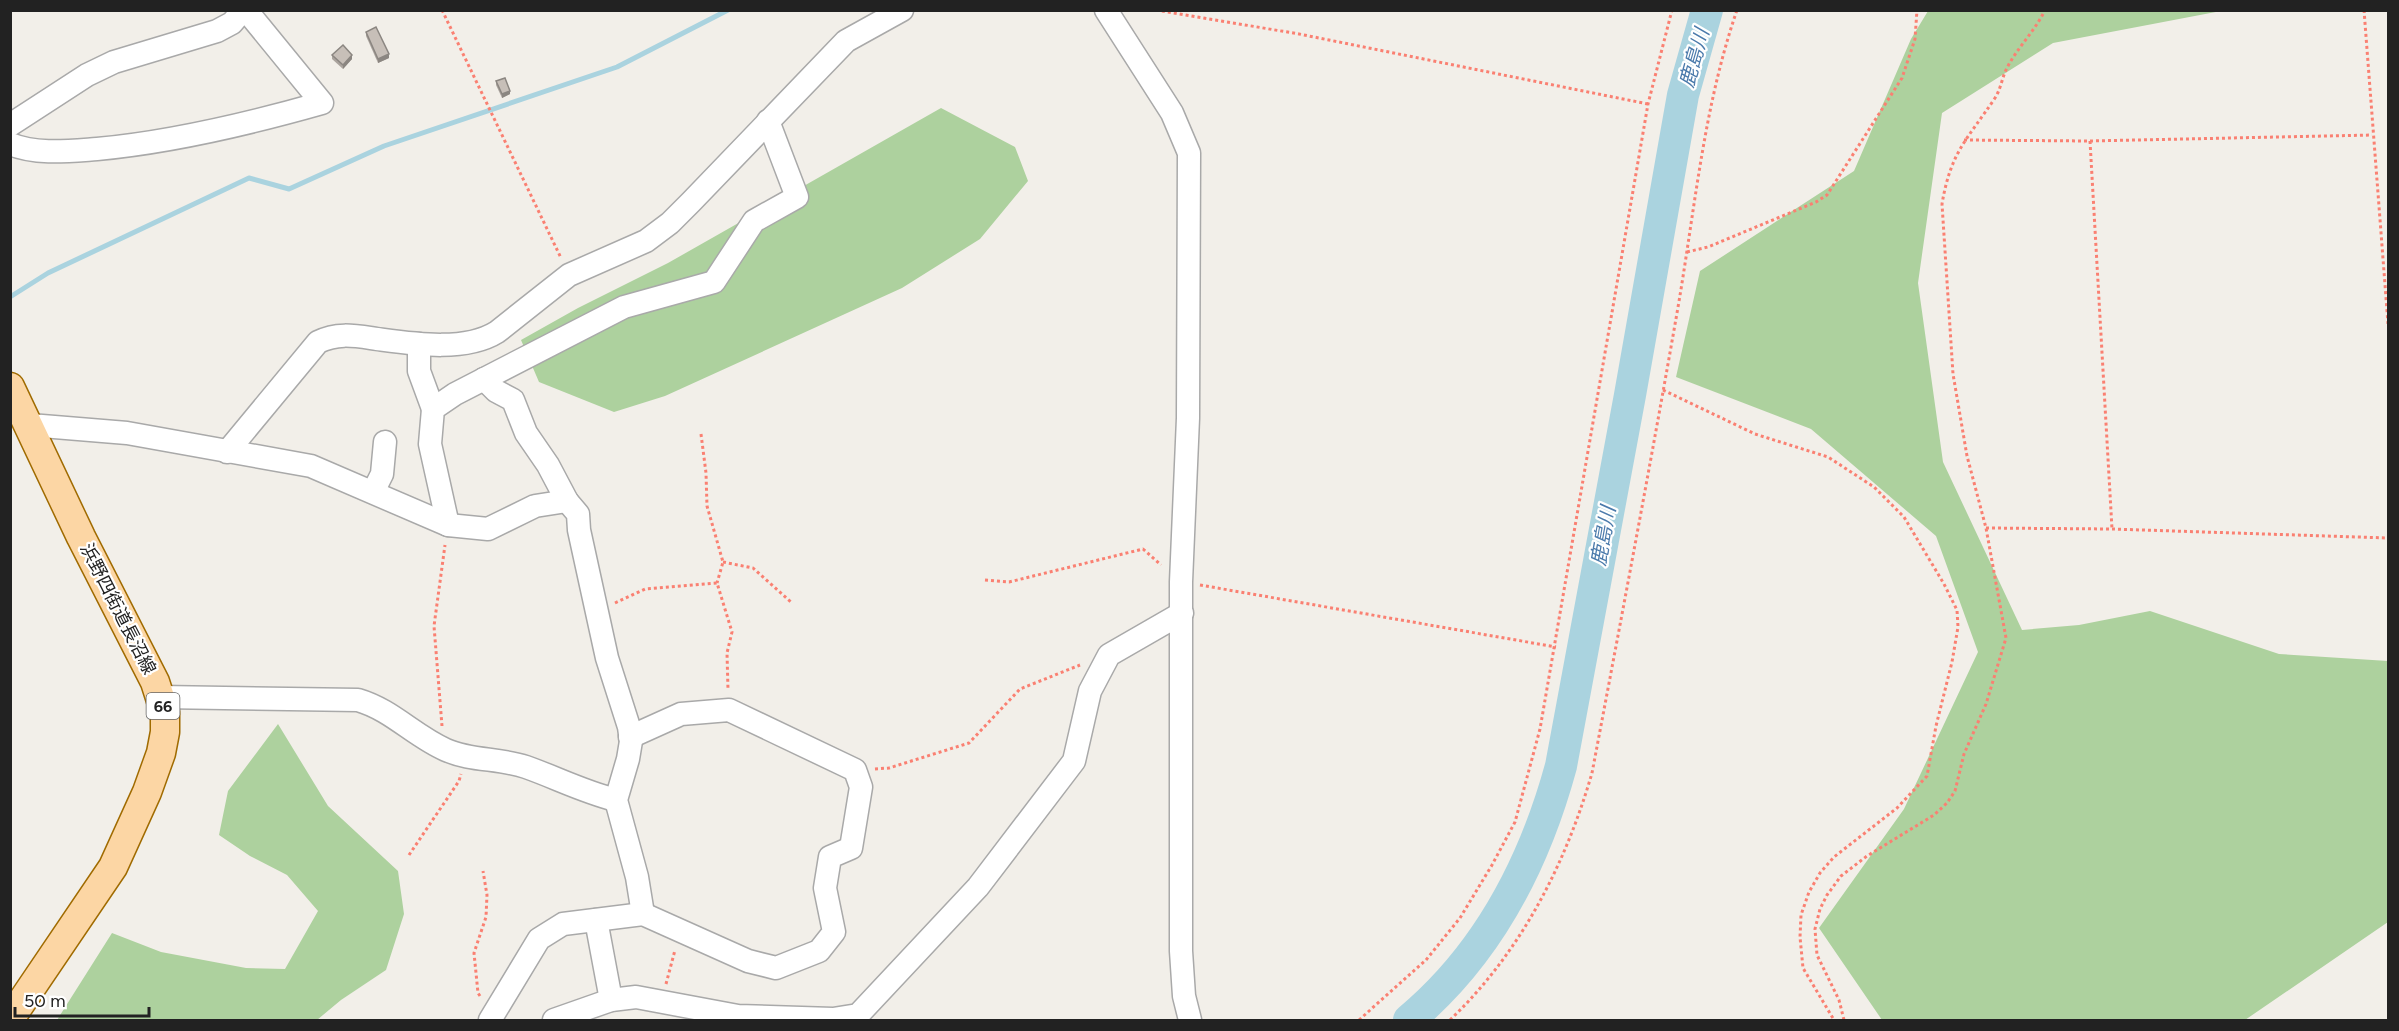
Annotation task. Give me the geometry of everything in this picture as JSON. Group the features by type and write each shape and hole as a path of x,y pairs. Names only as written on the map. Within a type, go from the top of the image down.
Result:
{"main road":[{"name":"浜野四街道長沼線","path":"10,387 30,425 81,537 161,697 165,713 165,732 161,753 112,867 10,1019"}],"street":[{"path":"10,125 87,75 114,62 217,31 232,23 244,10 322,103 258,122 127,146 77,150 35,150 10,144"},
{"path":"227,452 318,342 339,334 419,344 485,340 497,333 569,275 646,241 670,223 846,41 902,10"},
{"path":"1106,10 1172,113 1189,153 1188,418 1181,582 1181,951 1184,996 1190,1020"},
{"path":"433,409 455,394 624,307 714,282 754,222 797,197 768,121"},
{"path":"419,344 419,371 433,409 430,444 448,525"},
{"path":"484,379 496,391 513,400 526,433 548,465 567,501 578,514 607,658 629,727 628,759 616,800 637,877 643,914"},
{"path":"30,425 127,433 311,466 448,525 488,529 535,506 567,501"},
{"path":"373,492 382,474 385,442"},
{"path":"554,1020 611,999 636,997 738,1016 833,1019 858,1015 978,887 1074,761 1090,691 1109,655 1182,613"},
{"path":"161,697 358,700 377,706 443,749 465,758 497,759 526,767 591,794 616,800"},
{"path":"492,1017 539,939 563,924 643,914 748,961 776,968 819,951 834,932 825,888 830,856 851,848 861,787 855,770 729,710 681,714 630,736"},
{"path":"596,920 611,999"}],"path":[{"path":"442,10 569,275"},
{"path":"1156,10 1299,34 1648,104"},
{"path":"1359,1020 1426,960 1460,918 1515,822 1540,729 1556,647 1648,104 1672,10"},
{"path":"1450,1020 1469,1002 1504,959 1531,920 1579,819 1592,773 1664,390 1704,133 1725,47 1737,10"},
{"path":"1687,252 1708,247 1816,202 1827,195 1902,78 1916,39 1917,10"},
{"path":"1844,1020 1839,1000 1816,955 1815,929 1820,909 1841,876 1867,856 1934,815 1947,803 1955,791 1964,754 1986,704 2006,638 1986,528 1967,456 1953,374 1942,204 1946,179 1953,160 1964,140 1996,96 2007,68 2037,26 2045,10"},
{"path":"2364,10 2372,135 2388,293 2388,324"},
{"path":"1964,140 2090,141 2372,135"},
{"path":"2090,141 2112,529"},
{"path":"1664,390 1755,434 1828,458 1874,487 1904,517 1957,610 1959,627 1927,776 1897,808 1834,857 1820,873 1809,892 1802,915 1800,937 1803,968 1834,1020"},
{"path":"701,434 707,506 723,562 717,583 732,632 727,652 729,710"},
{"path":"443,749 434,626 448,525"},
{"path":"1986,528 2112,529 2388,537"},
{"path":"985,580 1009,582 1143,549 1181,582 1556,647"},
{"path":"723,562 753,568 792,603"},
{"path":"596,612 645,589 717,583"},
{"path":"855,770 889,768 969,743 1020,689 1109,655"},
{"path":"409,855 459,781 465,758"},
{"path":"483,872 488,895 486,917 474,953 478,993 492,1017"},
{"path":"662,1002 680,931"}],"green space":[{"path":"1928,11 2221,11 2053,43 1942,113 1918,283 1943,462 2022,630 2079,625 2150,611 2279,654 2388,661 2388,922 2245,1020 1882,1020 1819,928 1904,809 1978,652 1936,536 1811,429 1676,377 1700,271 1854,171 1911,39"},
{"path":"941,108 1015,147 1028,181 980,239 902,288 665,396 614,412 539,382 521,340 578,308 668,263"},
{"path":"278,724 328,806 398,871 404,914 386,970 341,1000 317,1020 57,1020 112,933 161,952 246,968 285,969 318,911 287,875 250,856 219,835 228,791"}],"building":[{"path":"376,27 389,54 378,59 366,32"},
{"path":"343,45 352,55 343,65 332,55"},
{"path":"505,78 510,91 502,94 496,81"}],"waterway":[{"path":"10,297 48,273 249,178 289,189 384,146 617,67 728,10"},
{"name":"鹿島川","path":"1409,1020 1462,966 1485,937 1505,905 1537,838 1561,766 1683,95 1707,10"}]}
